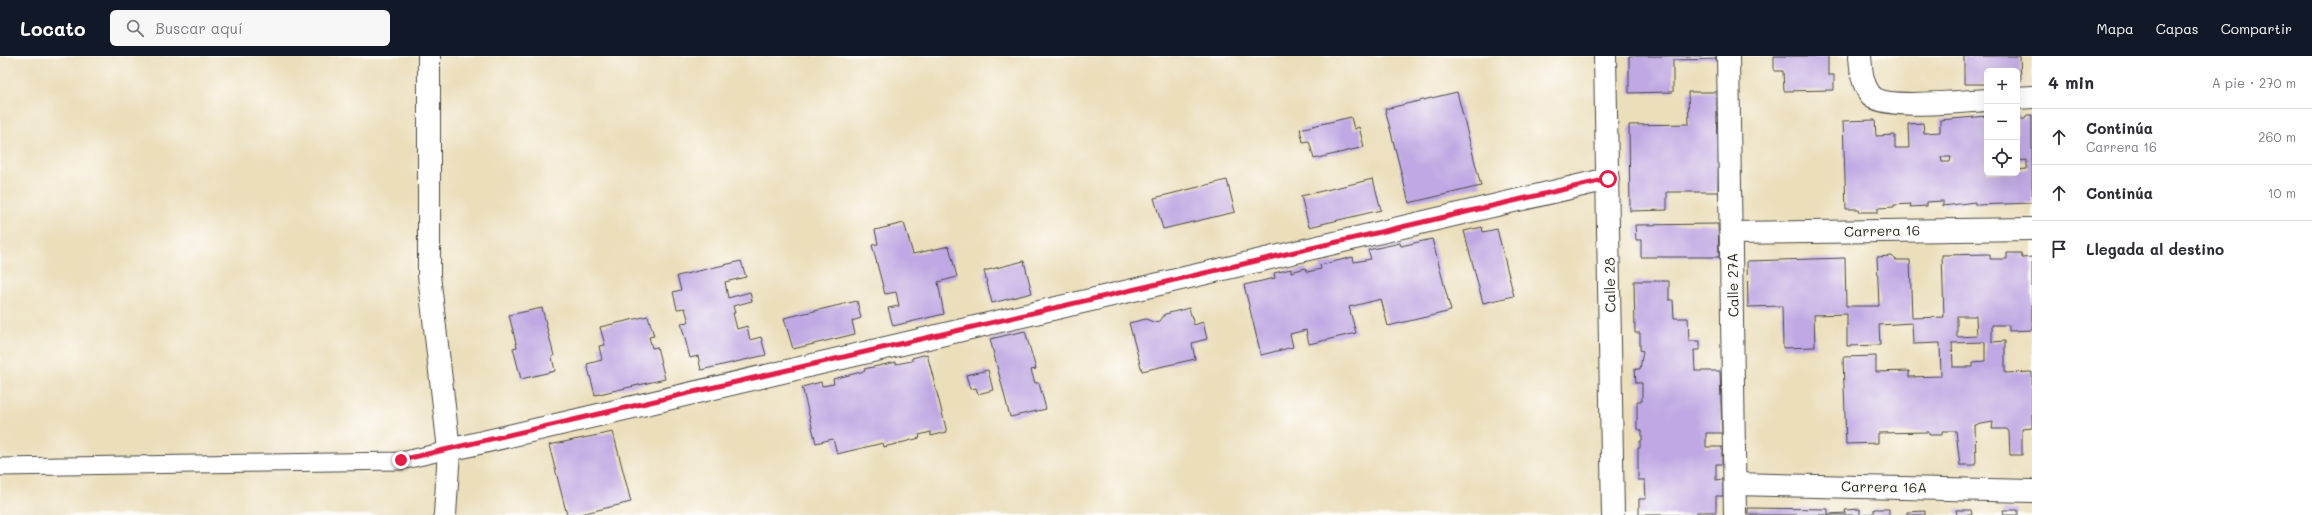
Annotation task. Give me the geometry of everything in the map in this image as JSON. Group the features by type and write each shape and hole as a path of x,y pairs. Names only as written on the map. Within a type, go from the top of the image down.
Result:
{"street":[{"path":"429,56 429,275 448,450 444,515"},
{"name":"Calle 28","path":"1605,56 1613,515"},
{"name":"Calle 27A","path":"1728,56 1732,233 1735,515"},
{"path":"1860,56 1864,82 1870,95 1882,101 1898,104 1984,100"},
{"path":"2020,98 2032,97"},
{"path":"448,450 1608,179"},
{"name":"Carrera 16","path":"1732,233 2032,229"},
{"name":"Carrera 16A","path":"1735,484 2032,491"}],"lane":[{"path":"0,467 394,461 448,450"}],"building":[{"path":"1629,56 1716,56 1716,59 1673,60 1673,92 1629,93"},
{"path":"1774,56 1828,56 1828,75 1834,75 1834,90 1784,91 1783,71 1774,71"},
{"path":"1964,56 2020,56 2021,81 2020,68 1984,68 1984,84 1964,84"},
{"path":"1457,92 1481,186 1409,203 1385,109"},
{"path":"1688,92 1717,92 1717,124 1719,124 1718,192 1667,192 1667,210 1630,211 1629,125 1689,124"},
{"path":"2027,115 2032,115 2032,203 1975,205 1975,202 1943,206 1943,201 1927,202 1927,206 1910,207 1911,204 1894,205 1894,207 1878,208 1878,212 1860,212 1859,209 1846,209 1843,121 1875,120 1876,136 1895,135 1895,148 1909,148 1908,124 1923,123 1924,133 1940,132 1940,120 1984,116 1984,176 2020,176 2020,170 2027,169 2027,160 2020,161 2020,119 2025,119","holes":["1941,157 1951,157 1950,162 1942,162"]},
{"path":"1351,117 1354,129 1359,127 1364,147 1314,159 1309,141 1303,142 1300,129"},
{"path":"1373,179 1381,210 1309,227 1301,196"},
{"path":"1227,180 1235,212 1163,229 1154,198"},
{"path":"904,223 913,254 949,246 957,277 938,282 944,314 893,326 888,308 899,306 896,292 885,294 872,245 878,244 875,230"},
{"path":"1718,224 1719,257 1641,257 1641,240 1636,240 1635,225"},
{"path":"1482,227 1483,232 1497,229 1514,296 1483,303 1464,231"},
{"path":"1432,239 1451,311 1388,326 1381,299 1349,307 1356,333 1309,344 1306,330 1290,334 1293,347 1261,355 1244,285 1275,278 1274,273 1291,269 1291,272 1306,268 1307,272 1321,269 1320,265 1353,257 1354,262 1371,259 1368,250 1400,243 1401,246"},
{"path":"2007,253 2021,253 2022,258 2032,257 2032,330 2009,331 2009,325 1992,325 1992,342 2005,341 2005,373 2032,372 2032,428 2022,429 2022,455 2010,455 2009,432 2007,429 1992,429 1993,422 1975,425 1976,465 1960,465 1956,431 1942,431 1942,435 1929,435 1929,432 1878,433 1878,443 1846,444 1843,357 1876,356 1876,372 1909,371 1909,377 1941,376 1940,343 1913,344 1912,323 1879,325 1880,345 1847,346 1847,314 1814,315 1815,347 1783,348 1782,306 1748,307 1747,261 1845,258 1846,306 1879,306 1877,257 1892,256 1896,260 1910,260 1912,318 1944,317 1942,255 1990,254 1990,259 2007,259","holes":["1957,316 1976,316 1977,336 1957,337","1985,342 1985,361 1973,362 1973,367 1953,367 1952,343"]},
{"path":"741,261 746,277 725,282 728,298 750,292 752,301 733,306 737,329 747,326 750,340 761,337 766,355 701,370 698,356 690,358 681,323 689,322 685,308 677,309 673,292 681,290 677,276"},
{"path":"1024,261 1032,293 992,303 984,271"},
{"path":"1634,281 1669,281 1669,300 1673,300 1674,318 1688,318 1689,341 1700,341 1700,350 1694,350 1695,371 1720,371 1722,433 1706,433 1706,447 1722,447 1722,464 1716,464 1716,480 1723,479 1723,496 1716,496 1716,512 1697,512 1697,515 1639,515 1639,499 1646,499 1645,480 1638,480 1638,448 1640,448 1640,441 1642,441 1642,431 1637,428 1637,401 1642,401 1642,383 1636,383 1635,369 1640,369 1643,351 1640,350 1640,333 1635,333"},
{"path":"857,301 861,318 852,321 855,334 793,349 784,318"},
{"path":"542,308 554,356 552,357 555,371 521,379 513,348 517,347 509,315"},
{"path":"1189,308 1194,325 1203,322 1207,339 1192,343 1195,359 1142,371 1129,323 1146,319 1153,322 1160,321 1165,314"},
{"path":"648,316 654,336 649,337 652,348 657,347 665,379 595,395 587,364 602,360 599,346 605,345 600,327"},
{"path":"1025,331 1036,369 1031,370 1035,383 1039,383 1046,409 1010,417 990,339"},
{"path":"927,354 947,432 931,436 931,432 919,435 920,438 884,447 883,443 837,454 833,439 816,443 802,387 821,382 822,386 834,384 833,379 865,371 864,369 896,362 896,364 912,361 912,358"},
{"path":"988,370 993,390 978,394 976,388 970,389 966,375"},
{"path":"613,432 631,502 577,515 567,515 549,445"},
{"path":"1748,508 1828,509 1828,514 1846,513 1845,510 1860,509 1860,515 1748,515"},
{"path":"1874,509 1889,509 1889,515 1863,515 1874,513"},
{"path":"1956,510 1971,510 1972,515 1957,515"},
{"path":"2003,510 2018,510 2018,515 2004,515"},
{"path":"1925,511 1925,515 1907,515 1907,512"}],"route":[{"path":"401,460 1608,179"}]}
